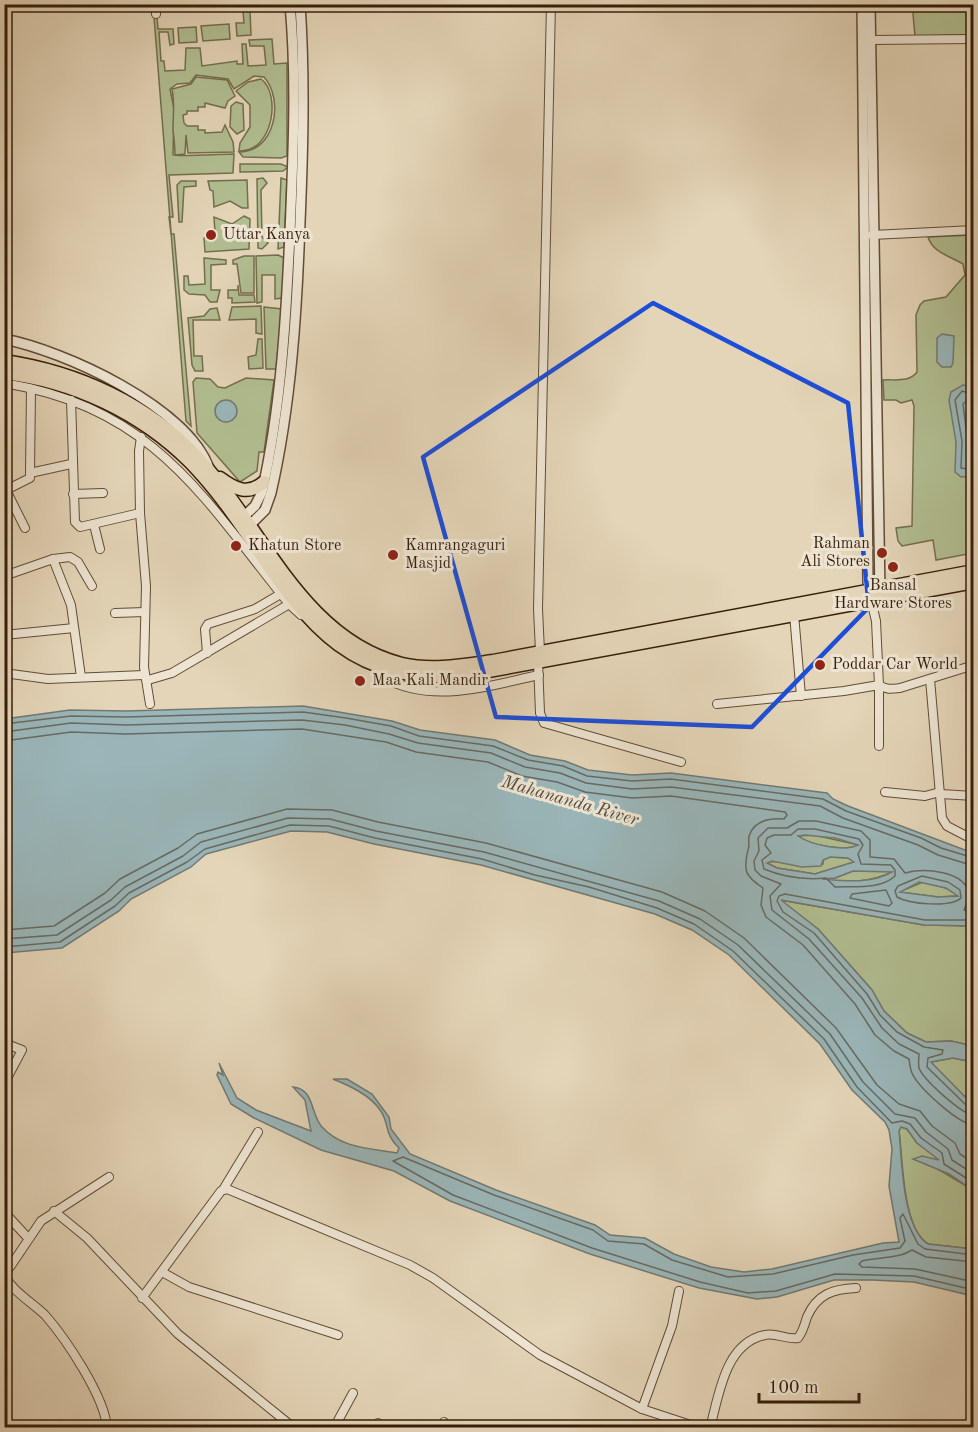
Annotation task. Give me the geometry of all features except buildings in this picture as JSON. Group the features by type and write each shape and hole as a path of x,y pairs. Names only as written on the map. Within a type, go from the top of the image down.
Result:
{"main road":[{"path":"4,360 48,369 87,382 123,399 160,423 209,470 240,490 253,489 264,482"},
{"path":"4,373 73,389 135,419 168,442 190,463 242,526 284,571 301,584 347,632 385,663 455,666 539,657 794,614 974,571"},
{"path":"209,470 284,592 323,633 351,653 385,663 407,674 432,682 466,681 515,671 539,657 875,594 974,582"}],"street":[{"path":"156,4 156,14"},
{"path":"242,526 268,503 284,376 294,332 295,95 290,4"},
{"path":"296,213 303,50 300,4"},
{"path":"551,4 538,609 540,713 544,723 681,762"},
{"path":"862,4 879,746"},
{"path":"870,4 875,594"},
{"path":"870,40 974,39"},
{"path":"872,235 974,230"},
{"path":"4,339 31,345 84,366 148,402 192,439 204,456 209,470"},
{"path":"4,383 71,400 99,411 141,437 242,526"},
{"path":"25,528 5,490 30,478 31,389"},
{"path":"71,400 71,464 77,526 94,525 140,513"},
{"path":"141,437 140,513 146,564 146,678 150,704"},
{"path":"30,473 71,464"},
{"path":"242,526 259,501 264,482 272,467"},
{"path":"73,494 103,493"},
{"path":"94,525 100,549"},
{"path":"4,576 64,556 75,559 92,586"},
{"path":"53,559 63,580 74,628 81,677"},
{"path":"207,653 205,629 208,624 255,609 284,592"},
{"path":"4,673 48,679 146,678 172,673 292,603"},
{"path":"115,614 145,612"},
{"path":"794,614 801,696"},
{"path":"4,634 74,628"},
{"path":"385,663 382,677 411,688 440,692 470,690 539,675"},
{"path":"717,704 801,696 879,685 890,690 974,665"},
{"path":"930,679 944,824 974,840"},
{"path":"4,708 5,712"},
{"path":"885,792 925,796 940,793 974,796"},
{"path":"4,1043 22,1050 4,1084"},
{"path":"142,1298 224,1188 258,1132"},
{"path":"107,1428 104,1412 65,1339 44,1314 9,1282 4,1271 10,1267 28,1238 54,1211 109,1176"},
{"path":"224,1188 421,1271 540,1355 642,1409 700,1428"},
{"path":"54,1211 87,1238 178,1334 294,1428"},
{"path":"4,1212 28,1238"},
{"path":"162,1272 189,1287 338,1335"},
{"path":"710,1428 722,1384 740,1348 767,1334 798,1338 810,1312 824,1294 838,1288 856,1288"},
{"path":"642,1409 672,1326 679,1291"},
{"path":"334,1428 353,1393"}],"highlighted area":[{"path":"653,303 848,403 869,607 752,727 496,717 423,457"}],"green space":[{"path":"917,5 973,5 973,35 915,36 913,14"},
{"path":"243,11 250,11 251,35 237,36 236,23 244,23"},
{"path":"154,17 157,17 158,29 173,29 174,44 170,45 168,32 159,32 161,61 164,61 165,71 185,70 186,48 200,48 202,66 237,61 237,64 243,64 242,44 246,44 248,66 266,65 264,46 250,46 249,40 272,39 274,64 287,63 287,156 281,158 243,157 239,152 252,150 261,143 273,123 274,98 264,77 254,76 234,89 228,79 196,75 190,83 177,84 170,89 174,109 173,155 234,154 233,173 169,175 173,217 170,217"},
{"path":"229,24 230,39 203,41 201,26"},
{"path":"196,27 197,42 179,43 178,28"},
{"path":"196,77 227,80 235,96 228,101 225,108 205,103 205,107 198,107 198,111 187,111 187,114 183,115 184,123 187,126 198,126 198,130 205,130 205,133 222,132 225,125 233,142 234,152 188,153 186,135 185,154 175,155 172,89 191,84"},
{"path":"261,79 271,96 271,121 260,142 251,149 239,151 240,143 250,127 250,105 236,91 248,82"},
{"path":"236,102 243,104 244,130 237,134 230,127 231,106"},
{"path":"240,164 281,164 288,167 283,171 240,172"},
{"path":"263,178 267,183 261,190 262,237 268,243 262,249 258,248 257,179"},
{"path":"281,178 287,180 284,247 278,249"},
{"path":"247,180 248,208 242,208 230,201 214,207 213,191 210,190 208,181"},
{"path":"181,181 196,181 196,186 184,187 182,222 179,222 177,185"},
{"path":"244,216 250,219 249,249 205,252 204,238 215,233 214,217 232,224"},
{"path":"171,234 174,234 191,426 186,421"},
{"path":"973,235 973,553 936,560 933,540 902,546 898,541 896,528 912,526 914,406 912,400 901,403 896,400 884,400 883,380 906,379 917,372 916,315 920,305 924,301 946,297 965,275 963,264 942,254 928,237"},
{"path":"278,255 284,258 282,298 275,299 275,275 262,275 262,302 257,303 256,256"},
{"path":"244,256 254,256 254,293 241,293 237,264 233,264 233,260"},
{"path":"204,258 226,260 226,264 211,265 211,290 220,290 217,302 210,302 205,295 189,294 184,290 184,276 188,276 189,285 205,284"},
{"path":"238,285 239,295 254,295 255,302 232,303 232,298 228,298 228,290 238,290"},
{"path":"261,306 262,334 256,333 256,319 229,320 232,307"},
{"path":"264,307 282,309 276,369 266,369"},
{"path":"217,308 220,320 193,320 194,356 202,356 203,371 195,371 192,365 188,318 204,316 210,309"},
{"path":"258,339 262,339 263,368 249,369 248,357 256,355"},
{"path":"196,378 210,379 218,387 225,388 246,378 274,380 264,452 259,452 257,471 240,482 197,433 193,382"},
{"path":"814,835 859,845 845,848 828,846 798,836"},
{"path":"830,857 848,858 854,862 815,874 777,868 767,863 816,866 823,864 823,860"},
{"path":"853,871 894,871 877,878 859,881 822,879 835,878"},
{"path":"923,882 946,888 959,896 938,897 899,892"},
{"path":"780,900 924,925 973,926 973,1046 951,1041 926,1042 907,1033 884,1011 872,990 818,929"},
{"path":"953,1058 973,1062 973,1105 930,1062"},
{"path":"901,1127 907,1129 917,1143 938,1158 938,1161 928,1163 973,1190 973,1249 928,1244 919,1236 908,1209 905,1192 899,1131"}],"water":[{"path":"942,334 954,336 951,367 942,367 937,362 937,338"},
{"path":"963,385 969,386 973,394 974,476 961,477 955,472 956,442 949,400 951,392"},
{"path":"226,400 236,407 237,411 230,421 226,422 216,415 215,411 222,401"},
{"name":"Mahananda River","path":"303,706 392,721 420,730 495,740 530,755 565,761 588,770 632,775 671,773 827,793 833,799 848,806 973,853 973,926 924,925 781,900 818,929 872,990 884,1011 907,1033 926,1042 951,1041 973,1046 973,1062 953,1058 931,1062 973,1105 973,1190 949,1174 913,1159 922,1156 939,1160 917,1143 907,1129 901,1127 899,1131 905,1192 913,1224 919,1236 928,1244 973,1249 973,1296 914,1282 872,1280 834,1280 777,1297 757,1299 699,1288 590,1254 450,1201 394,1171 321,1150 254,1118 231,1104 217,1075 218,1072 223,1075 219,1063 237,1098 256,1110 311,1131 305,1100 293,1087 300,1089 309,1097 318,1122 338,1140 397,1153 399,1148 391,1138 385,1119 376,1105 359,1092 333,1079 347,1079 372,1094 389,1117 391,1129 410,1154 496,1190 595,1225 610,1235 645,1238 674,1254 711,1267 744,1272 772,1269 883,1243 899,1242 889,1186 892,1149 889,1130 885,1122 852,1090 820,1044 729,955 692,930 655,914 481,865 374,844 327,832 291,831 206,854 191,867 131,899 119,911 62,948 5,953 5,719 70,710 126,711","holes":["798,836 835,838 858,845 845,848 828,846","830,857 848,858 854,862 815,874 777,868 767,863 772,861 802,867 821,866 823,860","853,871 892,872 867,880 822,879 835,878","919,882 946,888 958,896 938,897 900,892"]}],"place":[{"name":"Uttar Kanya","path":"211,235"},
{"name":"Khatun Store","path":"236,546"},
{"name":"Rahman Ali Stores","path":"882,553"},
{"name":"Kamrangaguri Masjid","path":"393,555"},
{"name":"Bansal Hardware Stores","path":"893,567"},
{"name":"Poddar Car World","path":"820,665"},
{"name":"Maa Kali Mandir","path":"360,681"}]}
